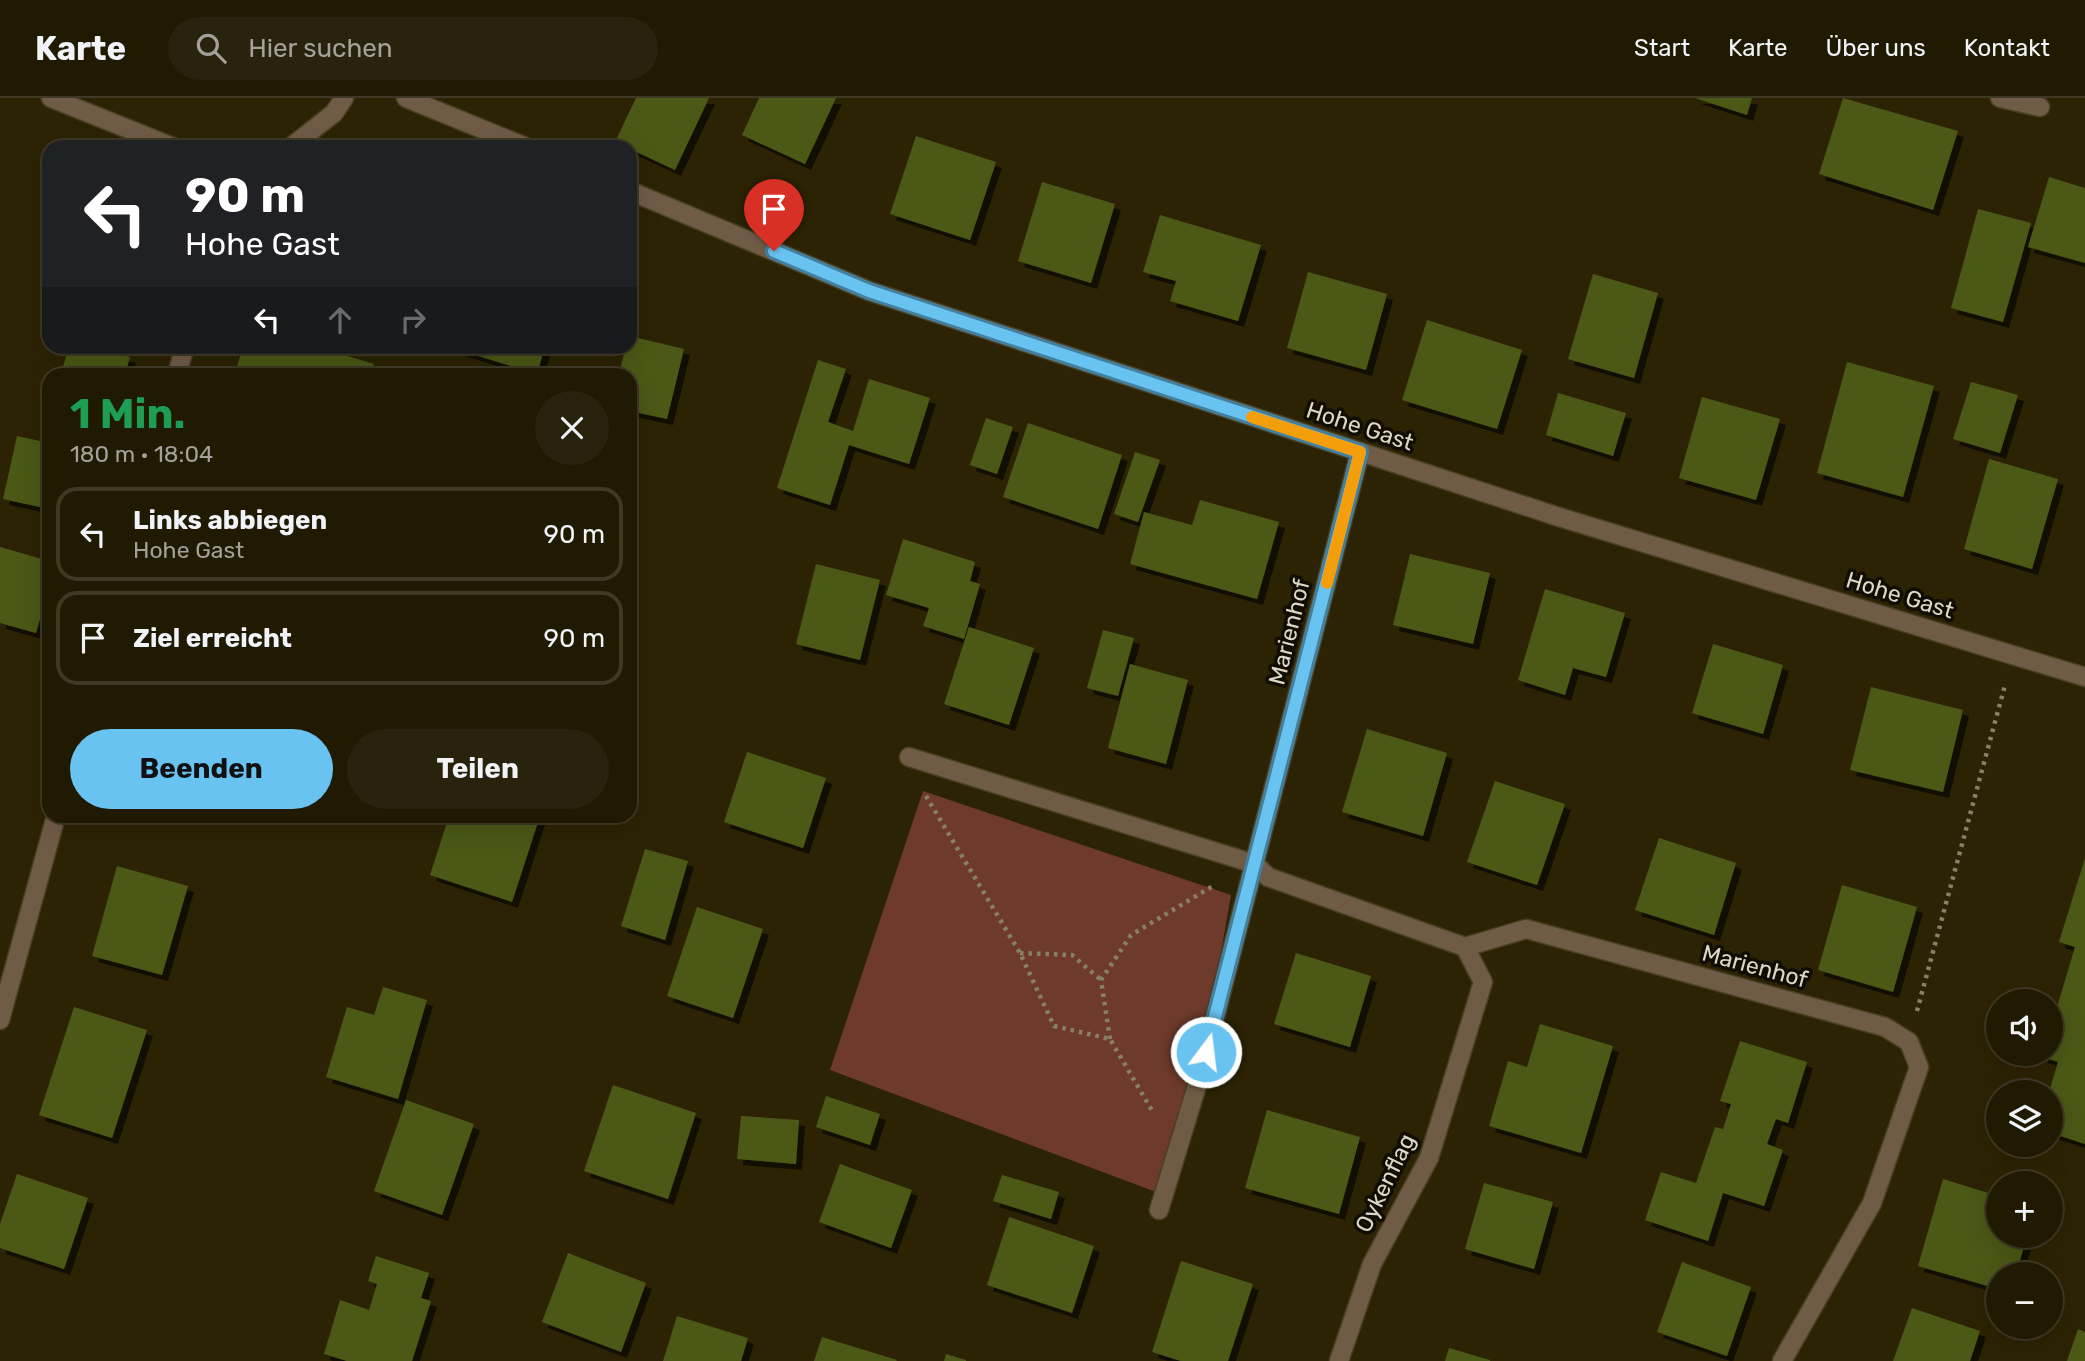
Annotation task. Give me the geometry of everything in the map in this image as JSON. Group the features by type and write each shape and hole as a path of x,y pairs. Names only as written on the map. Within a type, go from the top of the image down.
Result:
{"street":[{"path":"51,98 156,140"},
{"path":"299,140 334,113 344,98"},
{"path":"406,98 509,140"},
{"path":"2000,98 2040,107"},
{"name":"Hohe Gast","path":"637,194 869,291 1572,521 2085,677"},
{"name":"Marienhof","path":"1159,1210 1199,1079 1360,452"},
{"path":"909,757 1255,864 1268,877 1465,947"},
{"path":"1,1009 54,823"},
{"name":"Marienhof","path":"1465,947 1526,929 1885,1027 1909,1042"},
{"name":"Oykenflag","path":"1339,1361 1372,1264 1429,1158 1483,982 1465,947"},
{"path":"1782,1361 1872,1203 1919,1067 1909,1042"}],"path":[{"path":"1909,1042 2001,696 2016,655"},
{"path":"909,757 923,791 1020,953 1054,1026 1110,1039"},
{"path":"1101,980 1131,935 1255,864"},
{"path":"1020,953 1072,955 1101,980 1110,1039 1161,1124"}],"shaded area":[{"path":"923,791 1231,895 1199,1079 1156,1192 830,1070"}],"building":[{"path":"636,98 709,98 675,170 637,152 637,140 616,140"},
{"path":"759,98 836,98 805,164 742,135"},
{"path":"1695,98 1752,98 1747,115"},
{"path":"1843,98 1958,131 1933,210 1819,174"},
{"path":"916,136 996,162 970,240 890,214"},
{"path":"2049,177 2085,188 2085,263 2028,247"},
{"path":"1042,182 1115,204 1091,283 1018,261"},
{"path":"1978,209 2031,223 2003,322 1951,308"},
{"path":"1160,215 1261,245 1238,321 1170,301 1176,281 1143,272"},
{"path":"1308,272 1387,294 1366,370 1287,348"},
{"path":"1593,274 1658,293 1634,378 1568,359"},
{"path":"1427,320 1522,350 1497,429 1402,400"},
{"path":"637,338 684,349 667,419 637,413 637,368 620,368 624,354 637,354"},
{"path":"67,354 119,354 130,357 127,368 63,368"},
{"path":"241,354 340,354 374,364 373,368 237,368"},
{"path":"472,354 543,354 539,368 518,368"},
{"path":"818,360 846,369 828,422 853,431 869,379 930,398 909,464 849,445 830,505 777,488"},
{"path":"1847,362 1934,386 1903,497 1817,473"},
{"path":"1971,382 2018,395 2000,453 1953,439"},
{"path":"1558,393 1626,413 1613,456 1546,435"},
{"path":"1702,397 1780,419 1756,500 1679,478"},
{"path":"986,418 1013,427 997,474 970,465"},
{"path":"1028,423 1122,455 1098,529 1003,497"},
{"path":"17,436 42,441 42,507 3,499"},
{"path":"1135,452 1160,460 1138,522 1114,514"},
{"path":"1989,459 2058,479 2032,569 1964,549"},
{"path":"1200,500 1279,522 1257,599 1130,564 1144,512 1192,525"},
{"path":"903,539 975,562 970,581 980,584 964,639 923,626 929,608 886,595"},
{"path":"0,547 42,559 42,612 36,633 0,623"},
{"path":"1410,554 1490,573 1473,644 1393,625"},
{"path":"816,564 880,580 860,660 796,644"},
{"path":"1545,589 1625,613 1606,677 1573,668 1565,695 1518,680"},
{"path":"969,627 1034,648 1009,725 944,704"},
{"path":"1103,630 1134,638 1118,696 1087,688"},
{"path":"1713,644 1783,665 1763,734 1692,713"},
{"path":"1130,664 1188,680 1166,764 1108,748"},
{"path":"1871,687 1963,710 1943,792 1850,770"},
{"path":"1367,729 1447,753 1423,836 1342,812"},
{"path":"747,752 826,778 803,848 724,822"},
{"path":"1495,781 1565,804 1537,885 1467,862"},
{"path":"447,823 538,823 512,902 430,875"},
{"path":"1659,838 1736,863 1714,935 1635,910"},
{"path":"645,849 688,861 665,940 621,926"},
{"path":"2085,858 2085,1144 2063,1137 2063,1080 2053,1080 2057,1066 2063,1066 2062,989 2075,947 2059,942"},
{"path":"117,866 188,886 162,975 92,956"},
{"path":"1842,885 1917,907 1893,992 1818,970"},
{"path":"697,907 763,929 733,1018 667,996"},
{"path":"1296,953 1371,976 1350,1047 1274,1024"},
{"path":"383,987 427,1000 398,1099 326,1077 347,1007 374,1015"},
{"path":"74,1007 147,1030 112,1138 39,1115"},
{"path":"1540,1024 1613,1046 1581,1153 1489,1126 1508,1061 1527,1067"},
{"path":"1740,1041 1807,1062 1788,1123 1776,1119 1767,1144 1783,1150 1764,1206 1723,1193 1708,1241 1645,1220 1661,1172 1696,1183 1715,1127 1723,1129 1731,1104 1720,1101"},
{"path":"613,1085 696,1113 668,1199 584,1171"},
{"path":"826,1096 880,1114 870,1145 816,1127"},
{"path":"406,1100 474,1124 442,1215 374,1191"},
{"path":"1267,1110 1360,1137 1339,1214 1245,1188"},
{"path":"741,1116 799,1120 796,1164 737,1159"},
{"path":"840,1164 912,1190 891,1248 819,1222"},
{"path":"17,1174 88,1198 64,1269 0,1248 0,1224"},
{"path":"1002,1175 1059,1192 1051,1219 993,1201"},
{"path":"1943,1179 1986,1192 1986,1248 2024,1248 2019,1262 1986,1262 1986,1286 1918,1266"},
{"path":"1484,1183 1553,1202 1534,1269 1465,1249"},
{"path":"1009,1217 1094,1246 1072,1313 987,1285"},
{"path":"568,1253 646,1283 621,1352 542,1322"},
{"path":"376,1256 429,1273 421,1298 431,1301 412,1361 347,1361 324,1354 340,1300 369,1310 377,1284 368,1281"},
{"path":"1181,1261 1253,1284 1228,1361 1181,1361 1152,1352"},
{"path":"1682,1262 1751,1287 1727,1356 1657,1332"},
{"path":"1912,1308 1980,1331 1970,1361 1893,1361"},
{"path":"677,1316 748,1338 741,1361 663,1361"},
{"path":"2078,1329 2085,1332 2085,1361 2067,1361"},
{"path":"822,1337 897,1360 814,1361"},
{"path":"1449,1348 1490,1360 1490,1361 1445,1361"},
{"path":"946,1354 966,1360 966,1361 944,1361"}],"slow traffic":[{"path":"1252,417 1360,452 1327,583"}],"route":[{"path":"774,251 869,291 1360,452 1206,1052"}]}
